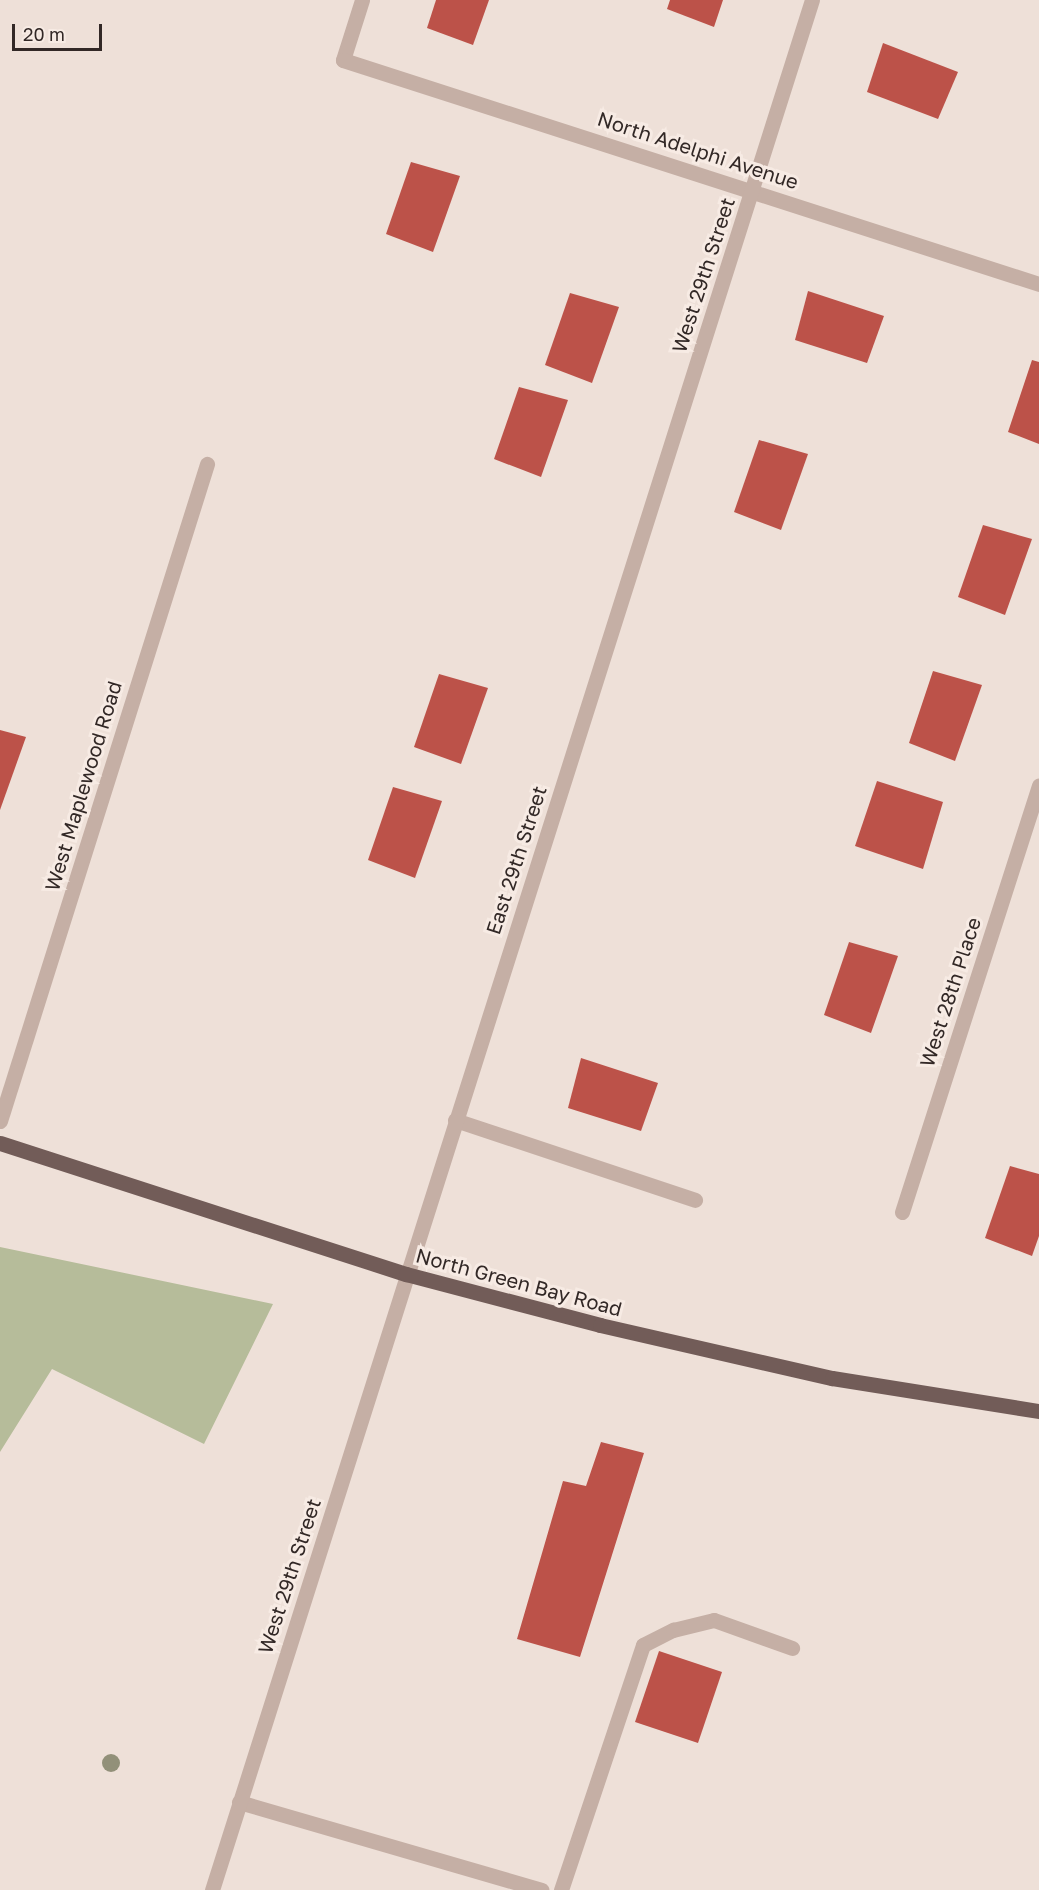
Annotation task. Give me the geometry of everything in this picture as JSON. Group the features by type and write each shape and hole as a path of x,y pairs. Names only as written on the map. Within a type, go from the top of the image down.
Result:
{"main road":[{"name":"North Green Bay Road","path":"0,1143 406,1274 721,1354 832,1378 1039,1411"}],"street":[{"name":"North Adelphi Avenue","path":"362,0 343,60 752,189 1039,284"},
{"name":"West 29th Street","path":"666,459 812,0"},
{"name":"East 29th Street","path":"406,1274 666,459"},
{"name":"West Maplewood Road","path":"0,1121 207,464"},
{"name":"West 28th Place","path":"902,1212 1039,785"},
{"path":"455,1120 695,1200"},
{"name":"West 29th Street","path":"212,1890 406,1274"},
{"path":"561,1890 643,1645 673,1630 714,1620 792,1648"},
{"path":"239,1802 541,1890"}],"green space":[{"path":"0,1247 273,1304 204,1444 52,1369 0,1452"}],"building":[{"path":"436,0 489,0 473,45 427,28"},
{"path":"670,0 723,0 714,27 667,9"},
{"path":"883,43 958,72 938,119 867,92"},
{"path":"411,162 460,176 433,252 386,234"},
{"path":"808,291 884,316 867,363 795,340"},
{"path":"570,293 619,307 592,383 545,365"},
{"path":"1032,360 1039,362 1039,444 1008,432"},
{"path":"519,387 568,400 541,477 494,459"},
{"path":"759,440 808,454 781,530 734,512"},
{"path":"983,525 1032,539 1005,615 958,597"},
{"path":"933,671 982,685 955,761 909,743"},
{"path":"439,674 488,688 461,764 414,747"},
{"path":"0,730 26,737 0,810"},
{"path":"877,781 943,802 923,869 855,846"},
{"path":"393,787 442,801 415,878 368,860"},
{"path":"849,942 898,956 871,1033 824,1015"},
{"path":"581,1058 658,1083 641,1131 568,1108"},
{"path":"1010,1166 1039,1174 1039,1236 1032,1256 985,1238"},
{"path":"601,1442 644,1453 580,1657 517,1639 563,1481 586,1486"},
{"path":"659,1651 722,1672 698,1743 635,1722"}]}
